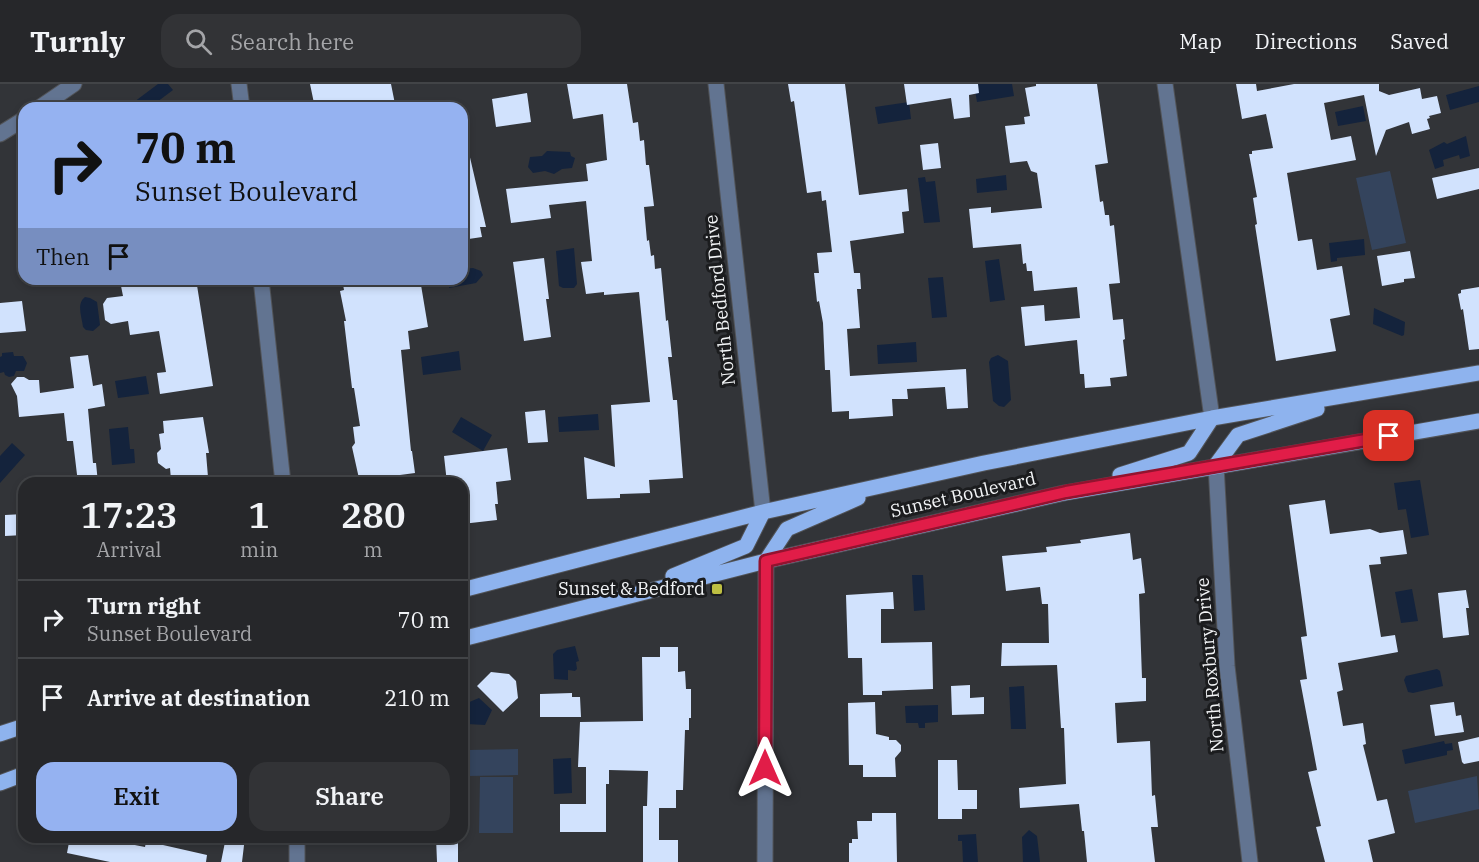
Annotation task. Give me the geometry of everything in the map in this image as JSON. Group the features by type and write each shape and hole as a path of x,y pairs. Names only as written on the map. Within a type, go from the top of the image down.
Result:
{"main road":[{"name":"Sunset Boulevard","path":"468,588 763,513 1099,439 1479,373"},
{"path":"1216,465 1238,435 1362,393"},
{"path":"1064,493 1189,453 1212,418"},
{"name":"Sunset Boulevard","path":"468,637 766,561 1064,493 1479,421"},
{"path":"766,561 787,529 894,483"},
{"path":"619,597 746,546 763,513"},
{"path":"0,734 18,728"},
{"path":"0,783 18,776"}],"street":[{"path":"48,102 74,84"},
{"path":"239,84 241,102"},
{"name":"North Bedford Drive","path":"716,84 763,513"},
{"path":"1165,84 1212,418"},
{"path":"0,134 18,122"},
{"path":"262,285 282,477"},
{"name":"North Roxbury Drive","path":"1216,465 1227,666 1250,862"},
{"path":"765,862 766,561"},
{"path":"297,843 297,862"}],"shaded area":[{"path":"158,84 168,84 173,90 157,102 134,102"},
{"path":"974,84 1012,84 1014,96 977,102"},
{"path":"1479,86 1479,102 1450,110 1446,95"},
{"path":"909,102 911,119 878,124 875,107"},
{"path":"1363,106 1366,121 1338,126 1335,112"},
{"path":"1466,136 1470,156 1460,159 1459,155 1443,160 1444,166 1435,169 1429,150 1444,142 1447,144"},
{"path":"547,151 570,152 575,158 572,168 562,169 554,174 545,171 533,173 528,167 530,157 542,156"},
{"path":"1390,171 1406,243 1372,250 1356,178"},
{"path":"1006,175 1007,190 977,193 976,179"},
{"path":"925,177 926,182 935,181 940,222 924,223 918,178"},
{"path":"1364,239 1365,255 1337,258 1337,261 1331,262 1329,243"},
{"path":"574,248 577,284 574,288 563,288 559,286 556,251"},
{"path":"999,259 1005,300 990,302 985,261"},
{"path":"468,268 481,271 483,275 476,283 468,284"},
{"path":"943,277 947,317 932,318 928,278"},
{"path":"449,285 465,285 449,288"},
{"path":"85,297 97,302 100,325 93,331 83,327 80,307"},
{"path":"1374,308 1405,322 1404,335 1373,324"},
{"path":"916,342 917,362 878,364 877,345"},
{"path":"459,351 461,370 423,375 421,357"},
{"path":"13,352 14,356 23,356 27,363 24,371 16,371 14,376 9,377 4,372 0,373 0,357 2,353"},
{"path":"998,355 1008,361 1011,400 1004,407 993,401 989,362 991,358"},
{"path":"146,376 149,394 118,398 115,381"},
{"path":"598,414 599,430 559,432 558,417"},
{"path":"461,417 492,435 483,451 452,432"},
{"path":"128,427 130,449 134,449 135,463 112,465 109,429"},
{"path":"12,443 25,455 0,483 0,456"},
{"path":"1420,480 1429,535 1411,538 1406,509 1398,510 1394,483"},
{"path":"912,575 923,575 925,610 914,611"},
{"path":"1412,589 1418,621 1401,623 1395,592"},
{"path":"575,646 579,661 576,662 577,669 568,670 568,680 554,679 553,654 557,650"},
{"path":"1437,669 1440,671 1443,686 1413,693 1408,692 1404,680 1406,676"},
{"path":"1024,686 1026,729 1011,729 1009,687"},
{"path":"479,698 492,710 485,725 468,724 468,703"},
{"path":"938,705 938,722 925,723 925,728 919,728 918,723 906,723 905,706"},
{"path":"1444,741 1445,744 1452,743 1453,750 1447,751 1447,755 1405,764 1402,750"},
{"path":"518,749 518,775 468,776 468,750"},
{"path":"571,758 572,793 554,794 553,759"},
{"path":"1477,776 1479,809 1415,823 1408,791"},
{"path":"480,777 513,777 513,833 479,833"},
{"path":"1029,830 1037,836 1040,862 1023,862 1022,837"},
{"path":"976,834 978,862 963,862 962,841 958,841 958,835"}],"building":[{"path":"310,84 391,84 395,102 314,102"},
{"path":"567,84 627,84 633,123 638,122 640,141 644,140 646,165 649,165 654,206 644,207 647,241 649,240 651,256 654,255 655,269 661,268 672,357 668,357 673,400 677,400 683,478 649,480 650,493 620,494 620,498 587,499 584,457 615,467 611,405 650,402 639,292 586,294 581,262 592,261 586,201 549,205 551,218 511,223 506,189 588,181 586,164 607,160 603,114 573,119"},
{"path":"788,84 845,84 859,195 907,189 909,211 902,212 904,233 850,241 854,273 860,273 861,289 857,289 860,328 847,329 850,376 966,369 968,408 947,409 945,387 907,389 908,399 892,399 893,416 849,419 849,411 832,412 830,370 825,370 823,323 819,301 817,302 814,273 819,273 817,253 832,252 826,200 822,201 821,191 807,193 794,101 791,102"},
{"path":"904,84 978,84 979,93 969,95 970,117 954,119 951,98 907,105"},
{"path":"1036,84 1097,84 1108,163 1095,165 1100,202 1103,201 1105,215 1109,215 1110,226 1114,225 1120,283 1109,284 1113,320 1123,319 1127,376 1110,378 1111,386 1085,388 1084,374 1080,374 1077,340 1025,346 1021,307 1044,305 1045,321 1080,318 1077,287 1034,291 1032,271 1027,271 1026,263 1023,264 1021,244 973,248 969,209 991,207 991,213 1042,208 1037,173 1031,171 1027,161 1010,163 1005,126 1025,124 1024,117 1030,116 1025,88 1036,86"},
{"path":"1236,84 1256,84 1257,91 1294,84 1379,84 1379,91 1389,95 1420,88 1422,99 1437,96 1441,113 1429,116 1430,118 1427,119 1430,129 1412,134 1409,122 1386,130 1376,156 1364,95 1324,103 1331,140 1351,136 1356,160 1287,173 1298,241 1312,239 1317,270 1342,266 1350,315 1330,319 1336,351 1276,361 1255,225 1257,224 1253,198 1257,197 1249,154 1252,154 1252,151 1273,148 1266,114 1242,119"},
{"path":"527,93 531,122 496,127 492,99"},
{"path":"938,143 941,168 923,170 920,145"},
{"path":"468,153 486,227 480,227 482,237 468,239"},
{"path":"1479,168 1479,189 1437,199 1432,178"},
{"path":"1410,251 1415,278 1382,286 1377,256"},
{"path":"544,258 551,337 524,341 513,262"},
{"path":"121,285 197,285 213,386 160,394 157,373 166,372 159,331 130,335 128,321 111,324 105,320 103,304 107,298 123,296"},
{"path":"343,285 421,285 428,327 408,331 410,349 401,350 415,473 400,475 400,477 359,477 352,447 355,443 353,427 360,426 354,388 352,388 344,321 346,321 340,291 344,290"},
{"path":"1479,287 1479,349 1469,350 1463,309 1461,310 1458,294 1461,290"},
{"path":"22,301 26,331 0,333 0,303"},
{"path":"88,355 93,386 102,384 105,406 88,409 93,463 96,463 97,477 77,477 73,441 67,441 64,413 19,417 17,396 11,384 17,377 24,377 29,380 39,380 40,393 74,388 70,357"},
{"path":"545,410 548,442 528,443 525,412"},
{"path":"203,417 209,453 206,453 208,477 171,477 170,468 166,469 158,463 157,453 161,449 159,434 164,433 163,421"},
{"path":"507,448 511,480 496,482 497,520 468,523 468,477 446,477 444,456"},
{"path":"1325,500 1330,534 1370,529 1380,533 1403,530 1407,554 1380,557 1381,564 1369,565 1381,637 1395,635 1398,652 1338,663 1343,690 1337,692 1343,726 1363,723 1366,744 1363,745 1377,801 1387,799 1395,833 1368,840 1373,862 1325,862 1316,827 1321,826 1308,772 1317,770 1300,680 1307,679 1301,637 1307,636 1289,505"},
{"path":"18,514 18,535 5,536 5,515"},
{"path":"1130,533 1133,560 1141,558 1145,593 1139,594 1142,678 1146,678 1146,701 1115,703 1117,743 1150,741 1152,796 1155,795 1158,827 1151,827 1155,862 1087,862 1079,804 1020,808 1019,788 1066,784 1064,728 1061,728 1057,665 1001,666 1002,643 1049,643 1048,604 1042,604 1040,587 1006,591 1002,556 1047,552 1046,547 1081,543 1080,540"},
{"path":"1466,590 1469,635 1443,638 1438,593"},
{"path":"893,592 894,609 881,609 881,643 932,642 933,689 882,691 882,695 863,695 862,658 848,658 846,595"},
{"path":"660,647 678,647 678,672 685,671 686,689 691,689 691,718 689,718 689,730 685,730 683,790 676,790 676,808 659,808 659,840 678,840 678,862 643,862 643,806 647,806 648,771 609,770 609,784 606,784 606,832 560,832 560,804 586,804 586,767 578,767 580,722 643,721 642,657 660,657"},
{"path":"491,672 509,674 516,681 518,698 503,712 477,686"},
{"path":"970,685 970,698 984,697 984,714 952,715 951,686"},
{"path":"572,693 572,697 580,697 581,717 540,717 540,694"},
{"path":"875,702 876,734 889,737 889,740 896,740 901,745 901,751 895,758 896,777 863,777 863,765 849,765 848,703"},
{"path":"1454,702 1456,716 1461,715 1464,732 1435,736 1430,705"},
{"path":"1479,737 1479,761 1464,764 1458,742"},
{"path":"938,760 957,760 958,790 977,790 977,809 962,809 962,819 938,819"},
{"path":"872,813 896,813 897,862 849,862 849,843 852,843 852,839 858,839 857,821 872,821"},
{"path":"69,843 125,843 145,847 146,843 163,843 163,845 207,855 206,862 110,862 67,853"},
{"path":"225,843 244,843 242,862 221,862"},
{"path":"436,843 458,843 458,862 437,862"}],"place":[{"name":"Sunset & Bedford","path":"717,589"}],"route":[{"path":"765,768 766,561 1066,492 1389,436"}]}
